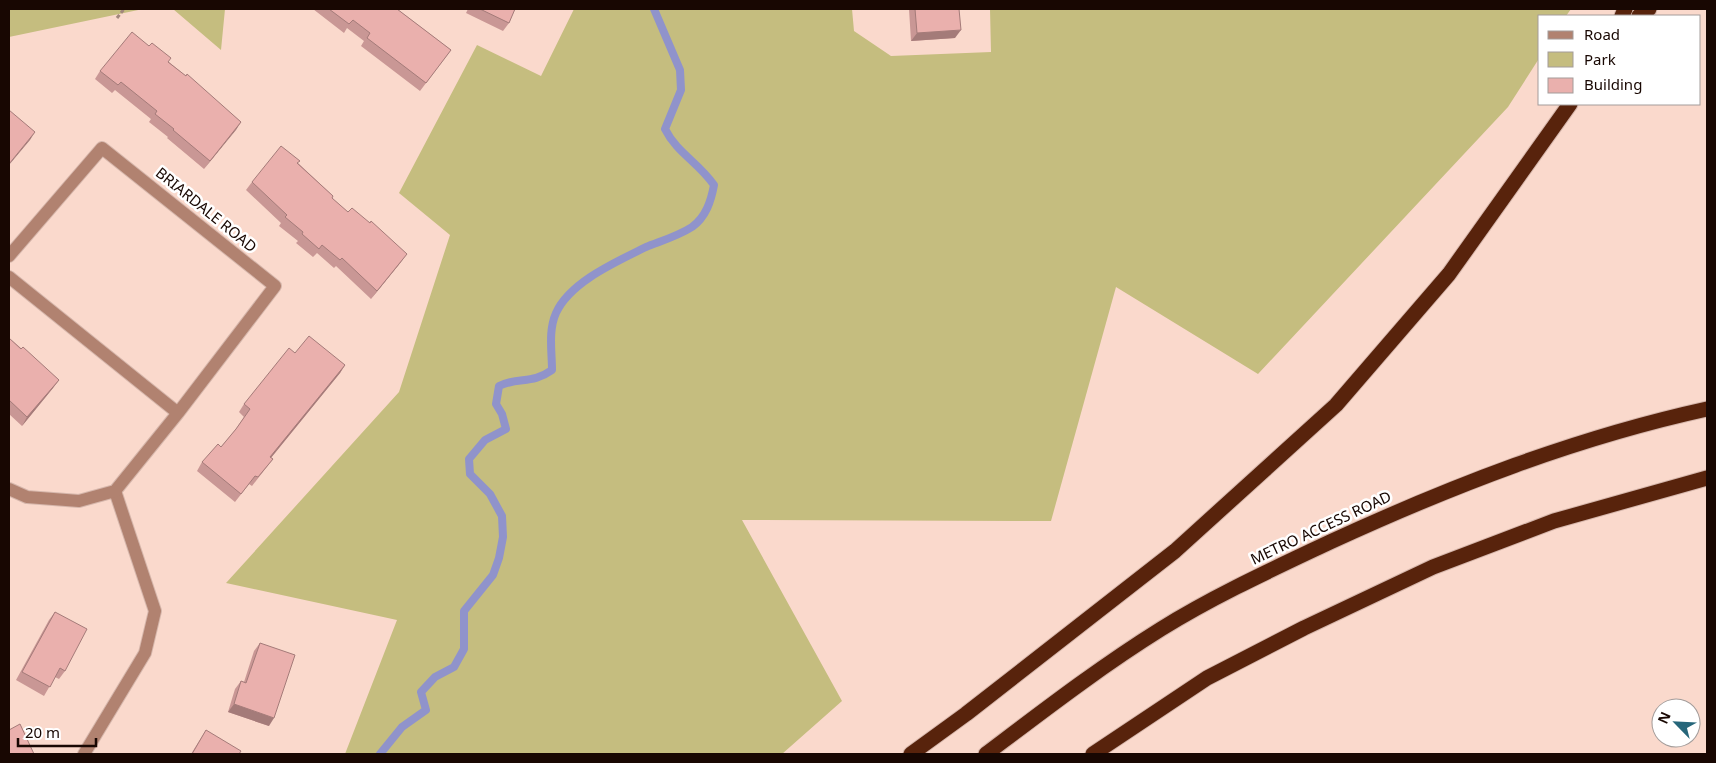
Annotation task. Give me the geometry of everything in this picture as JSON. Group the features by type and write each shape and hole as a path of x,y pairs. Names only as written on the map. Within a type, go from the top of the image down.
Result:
{"highway":[{"path":"911,754 966,714 1175,551 1336,405 1449,274 1569,105"},
{"name":"METRO ACCESS ROAD","path":"986,754 1062,697 1161,629 1262,574 1400,510 1541,454 1658,420 1707,409"},
{"path":"1094,754 1207,678 1304,628 1432,567 1554,521 1707,478"}],"street":[{"name":"BRIARDALE ROAD","path":"9,256 102,148 276,286 115,491"},
{"path":"9,278 178,413"},
{"path":"9,488 27,497 79,502 115,491 155,611 144,653 84,754"}],"path":[{"path":"117,18 124,9"}],"green space":[{"path":"9,9 143,9 9,37"},
{"path":"173,9 225,9 221,50"},
{"path":"574,9 852,9 854,31 891,56 991,52 990,9 1571,9 1567,15 1538,15 1538,60 1508,107 1258,374 1116,287 1051,521 742,520 842,701 782,754 345,754 397,620 226,583 399,392 450,235 399,193 477,45 541,76"}],"building":[{"path":"329,9 397,9 451,50 426,83 367,38 370,33 353,20 349,24"},
{"path":"480,9 515,9 509,23"},
{"path":"915,9 959,9 961,30 917,33"},
{"path":"132,32 149,46 152,43 171,58 168,62 186,76 187,74 241,122 210,161 155,114 157,111 121,82 118,85 100,71"},
{"path":"9,110 35,132 9,164"},
{"path":"281,146 300,161 297,163 348,212 352,208 370,223 371,221 407,254 377,291 342,258 340,260 322,245 319,249 252,182"},
{"path":"309,336 345,365 270,457 273,459 258,477 255,476 241,494 202,462 218,444 221,447 236,429 250,409 244,404 289,348 295,353"},
{"path":"9,338 21,349 23,347 59,380 27,417 9,400"},
{"path":"55,612 87,629 65,671 60,668 50,687 22,672"},
{"path":"260,643 295,655 274,718 234,704 241,681 246,683"},
{"path":"20,724 34,754 9,754 9,730"},
{"path":"206,730 241,751 239,754 192,754"}],"waterway":[{"path":"380,754 402,727 426,710 421,692 435,677 454,667 464,649 464,611 493,575 499,558 503,537 502,516 490,494 470,474 469,459 485,440 506,429 502,414 496,404 499,386 513,381 532,379 545,375 552,370 551,334 556,313 563,302 583,282 608,266 692,227 704,214 709,203 714,185 675,145 665,129 681,90 680,70 654,9"}]}
